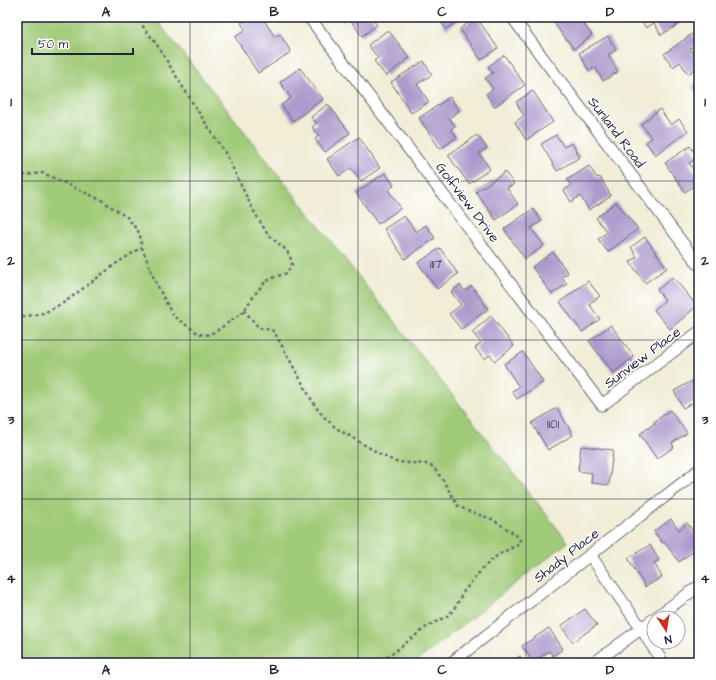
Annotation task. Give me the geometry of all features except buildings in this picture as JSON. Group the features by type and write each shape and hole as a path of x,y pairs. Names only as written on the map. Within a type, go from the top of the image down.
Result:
{"street":[{"name":"Golfview Drive","path":"309,17 602,405"},
{"name":"Sunland Road","path":"512,17 699,265"},
{"name":"Sunview Place","path":"602,405 699,332"},
{"name":"Shady Place","path":"451,663 699,470"},
{"path":"590,555 641,628 663,663"},
{"path":"665,610 699,586"},
{"path":"594,663 646,624"}],"path":[{"path":"17,176 43,172 100,200 128,218 140,234 142,247 154,280 173,316 200,334 206,335 215,332 243,312 265,282 287,273 292,264 290,256 284,248 268,235 252,208 227,156 157,45 136,17"},
{"path":"17,318 44,313 65,302 117,263 142,247"},
{"path":"244,310 259,328 272,330 276,335 315,406 336,428 396,462 426,464 433,467 443,480 458,506 470,512 492,519 515,534 520,540 518,545 503,552 483,568 464,591 449,615 425,628 380,663"}],"green space":[{"path":"17,17 154,17 568,542 414,663 17,663"}]}
